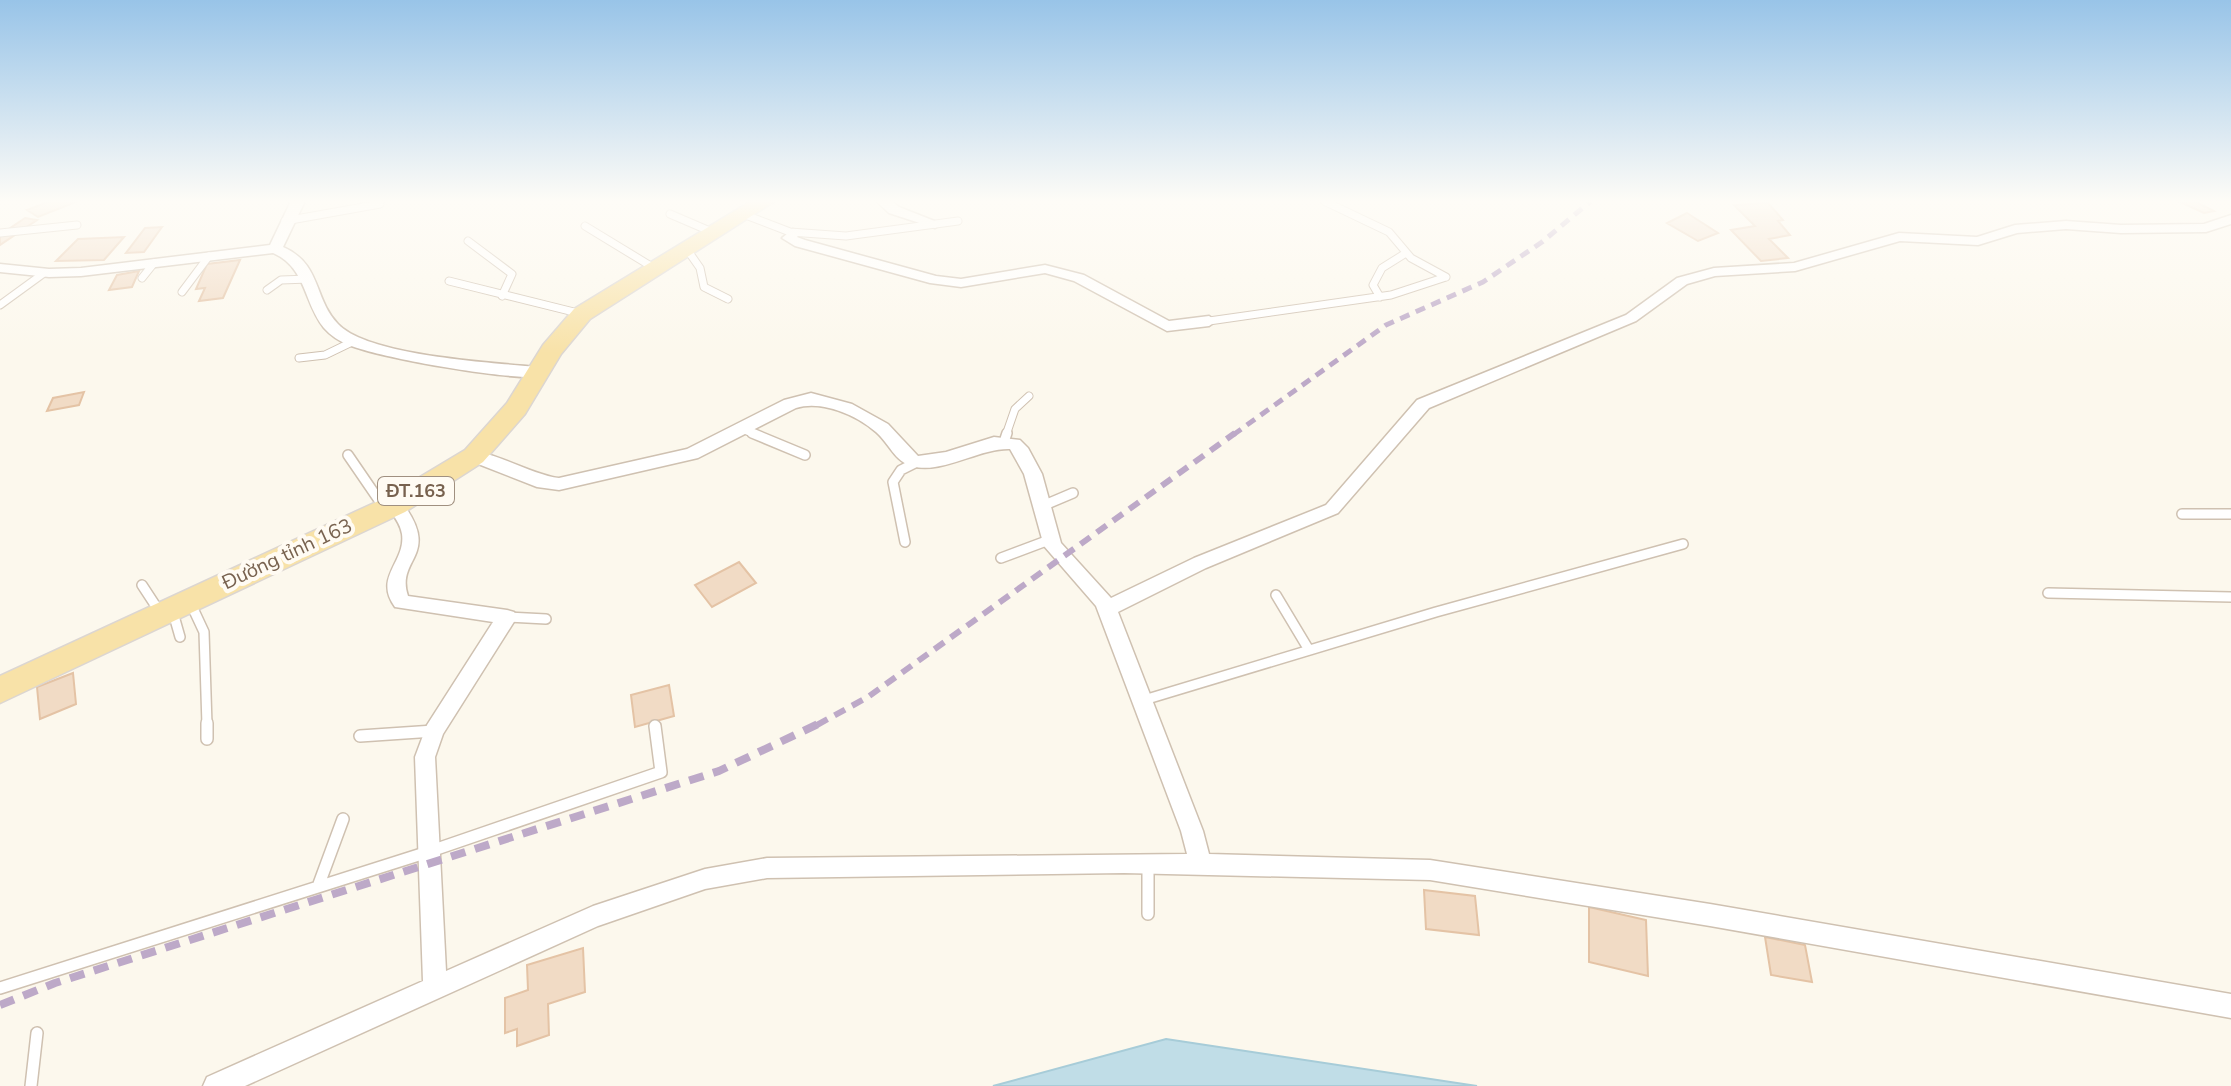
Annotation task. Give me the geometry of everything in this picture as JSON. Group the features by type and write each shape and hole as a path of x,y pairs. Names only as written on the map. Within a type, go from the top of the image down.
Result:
{"main road":[{"name":"Đường tỉnh 163","path":"0,690 390,507 474,456 516,408 559,338 582,314 680,252"}],"street":[{"path":"0,268 44,273 250,252"},
{"path":"281,252 300,261 330,325 354,341 470,366 539,372"},
{"path":"832,252 935,280 961,283 1003,279 1045,269 1079,278 1167,326 1209,321"},
{"path":"1107,609 1200,563 1332,509 1423,404 1631,318 1682,281 1714,272 1795,267 1848,252"},
{"path":"474,456 543,483 559,484 692,454 790,404 819,398 882,428 909,459 917,462 947,458 1004,442 1014,444 1026,457 1049,540 1096,587 1107,609 1144,700 1201,865"},
{"path":"390,507 409,522 412,536 411,550 396,583 396,594 402,602 507,617 434,731 425,757 435,989"},
{"path":"216,1086 593,917 705,879 752,870 848,864 1148,864 1430,870 2231,1006"}],"lane":[{"path":"482,252 512,274 502,296"},
{"path":"627,252 654,268"},
{"path":"689,252 700,268 704,287 728,299"},
{"path":"1209,321 1380,297 1446,277 1406,253 1376,277 1373,285 1380,297"},
{"path":"182,292 209,256"},
{"path":"142,278 154,263"},
{"path":"0,305 44,273"},
{"path":"267,290 281,280 309,279"},
{"path":"449,281 582,314"},
{"path":"299,358 325,355 354,341"},
{"path":"1004,442 1015,409 1029,396"},
{"path":"742,429 805,455"},
{"path":"348,455 390,507"},
{"path":"905,542 893,482 901,470 917,462"},
{"path":"1040,507 1073,493"},
{"path":"2182,514 2231,514"},
{"path":"1001,558 1049,540"},
{"path":"1144,700 1683,544"},
{"path":"142,585 204,632 207,739"},
{"path":"2048,593 2231,597"},
{"path":"1276,595 1309,650"},
{"path":"174,608 180,637"},
{"path":"507,617 546,619"},
{"path":"0,988 319,884 428,852 661,772 655,726"},
{"path":"360,736 434,731"},
{"path":"319,884 343,819"},
{"path":"1148,864 1148,914"},
{"path":"31,1086 37,1033"}],"water":[{"path":"1166,1039 1477,1086 993,1086"}],"building":[{"path":"65,252 111,252 104,260 56,261"},
{"path":"1752,252 1782,252 1788,258 1761,261"},
{"path":"240,260 223,298 199,301 205,288 196,289 207,264"},
{"path":"139,271 132,287 109,290 117,275"},
{"path":"84,392 79,405 47,411 53,398"},
{"path":"739,562 756,583 712,607 695,585"},
{"path":"73,673 76,704 40,719 37,687"},
{"path":"669,685 674,716 635,727 631,695"},
{"path":"1424,890 1475,896 1479,935 1426,929"},
{"path":"1589,907 1646,920 1648,976 1589,962"},
{"path":"1765,937 1805,945 1812,982 1771,975"},
{"path":"583,948 585,992 548,1004 549,1035 517,1046 517,1029 505,1033 505,998 528,990 527,965"}],"railway":[{"path":"1233,435 1386,325 1483,282 1528,252"},
{"path":"817,725 868,697 1235,433"},
{"path":"0,1005 55,983 719,771 820,723"}]}
